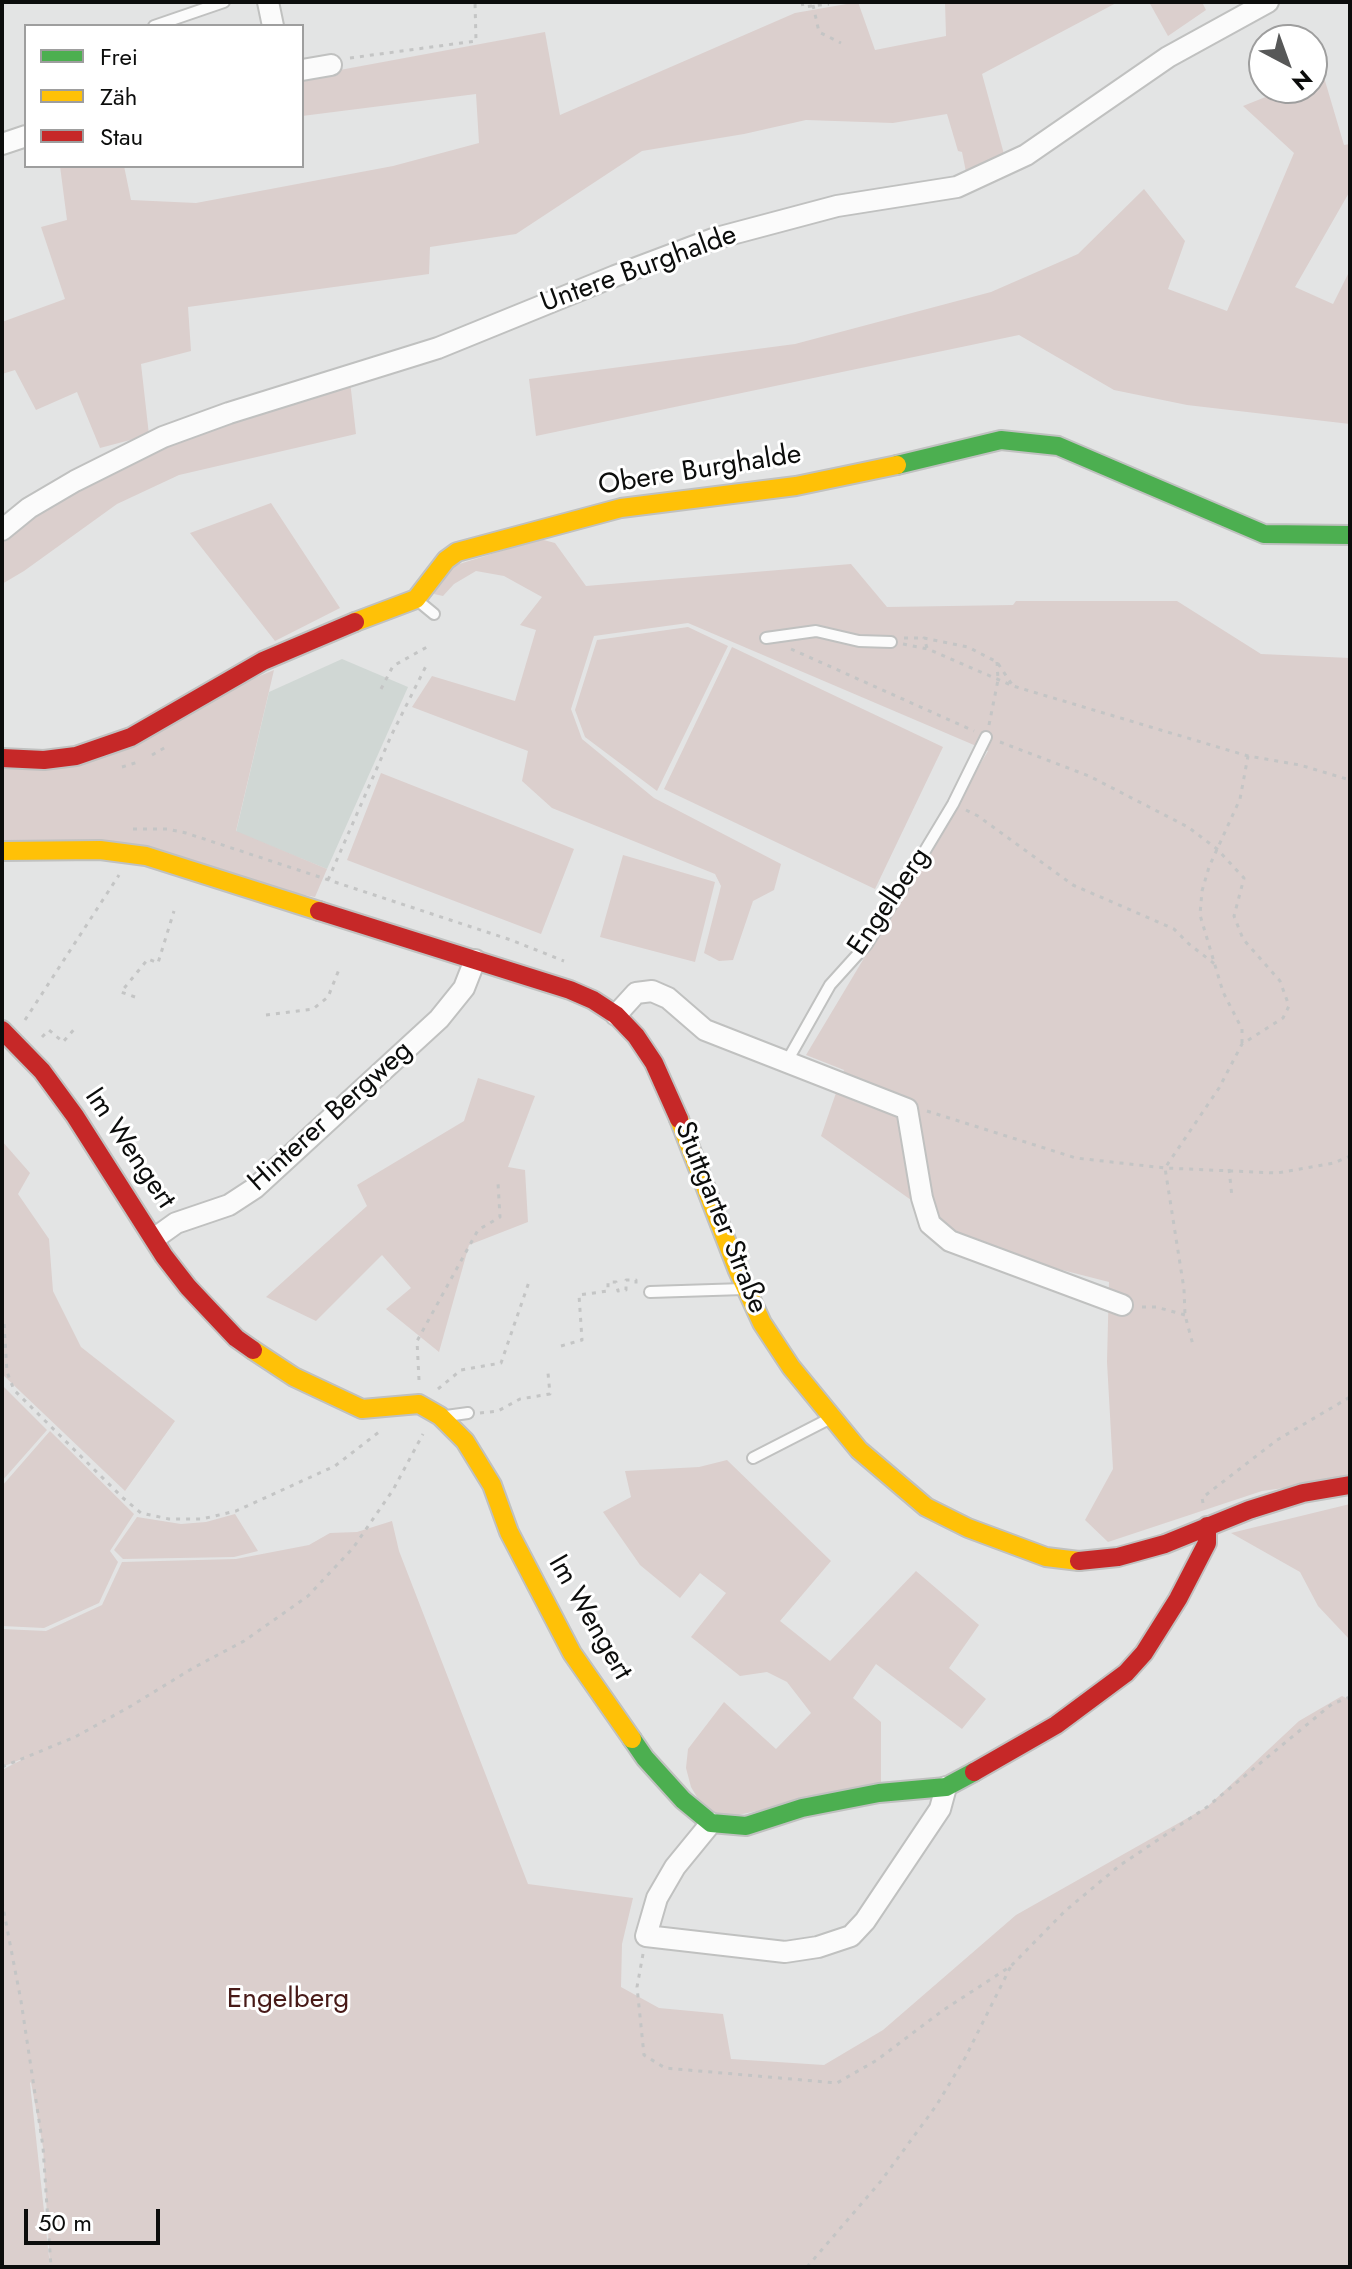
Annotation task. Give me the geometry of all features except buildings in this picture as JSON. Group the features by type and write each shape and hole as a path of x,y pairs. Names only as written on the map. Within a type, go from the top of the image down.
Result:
{"street":[{"path":"268,2 273,24"},
{"name":"Untere Burghalde","path":"2,530 29,508 75,481 163,437 229,413 438,348 713,239 837,206 957,187 1026,155 1168,57 1268,2"},
{"path":"304,70 331,65"},
{"path":"2,144 24,137"},
{"name":"Obere Burghalde","path":"416,599 446,560 457,552 621,508 796,486 914,462 1001,440 1058,446 1264,534 1350,535"},
{"path":"2,758 44,760 76,756 103,748 155,725 263,661 416,599"},
{"name":"Stuttgarter Straße","path":"2,851 100,850 146,856 570,990 616,1015 648,1054 671,1099 746,1289 762,1323 791,1367 859,1450 926,1507 968,1528 1046,1557 1082,1561 1118,1557 1165,1544 1303,1493 1350,1485"},
{"name":"Hinterer Bergweg","path":"155,1238 176,1223 229,1205 255,1188 439,1019 464,988 475,960"},
{"path":"616,1015 636,993 652,991 668,998 705,1030 907,1109 922,1198 930,1224 950,1241 1122,1305"},
{"name":"Im Wengert","path":"2,1030 75,1116 164,1256 188,1287 236,1338 294,1377 362,1409 425,1410 465,1441 492,1485 509,1532 572,1653 645,1758 683,1800 711,1823"},
{"path":"946,1787 940,1809 865,1921 851,1936 818,1947 785,1952 646,1936 657,1898 675,1867 711,1823 746,1826 802,1808 879,1793 946,1787 1056,1725 1126,1673 1144,1653 1178,1599 1207,1543 1207,1526"}],"lane":[{"path":"160,24 224,2"},
{"path":"416,599 434,614"},
{"path":"766,638 816,631 859,641 891,642"},
{"name":"Engelberg","path":"786,1063 830,985 867,944 953,804 986,737"},
{"path":"650,1292 746,1289"},
{"path":"425,1410 468,1413"},
{"path":"753,1458 831,1418"}],"path":[{"path":"331,65 356,56 476,41 475,2"},
{"path":"802,2 803,7 829,4"},
{"path":"813,5 819,32 841,43"},
{"path":"891,642 909,637 950,641 968,647 997,662 1013,686"},
{"path":"766,638 986,737 1089,776 1188,827 1217,849 1244,878 1234,916 1243,939 1280,981 1289,1006 1283,1018 1242,1044"},
{"path":"924,638 928,649"},
{"path":"891,642 928,649 1013,686 1248,756 1300,765 1350,780"},
{"path":"381,689 393,666 427,647"},
{"path":"328,880 397,723 428,662"},
{"path":"986,737 998,680 997,662"},
{"path":"1193,1345 1185,1315 1184,1289 1165,1168 1219,1088 1242,1044 1242,1029 1223,992 1200,915 1202,891 1240,799 1248,756"},
{"path":"953,804 978,816 1073,885 1174,929 1216,965"},
{"path":"30,1014 111,890"},
{"path":"135,997 121,992 148,959 158,963 174,911"},
{"path":"266,1015 313,1009 328,997 340,967"},
{"path":"26,1055 49,1030 63,1042 76,1027"},
{"path":"907,1109 936,1112 1076,1158 1165,1168 1277,1173 1334,1163 1350,1156"},
{"path":"1229,1169 1232,1197"},
{"path":"2,1767 75,1737 244,1641 308,1596 353,1548 393,1490 425,1410 417,1341 478,1230 500,1217 498,1183"},
{"path":"4,1324 4,1372 14,1390 123,1498 141,1513 169,1519 202,1519 236,1511 323,1473 373,1439 425,1410 461,1370 501,1363 530,1279"},
{"path":"561,1346 582,1340 579,1295 608,1291 608,1282 616,1282 618,1291 626,1290 626,1280 636,1280 636,1292 650,1292"},
{"path":"1122,1305 1156,1307 1185,1315"},
{"path":"468,1413 498,1411 520,1399 550,1394 548,1373"},
{"path":"1207,1526 1202,1498 1277,1440 1350,1397"},
{"path":"646,1936 637,1987 644,2055 665,2068 837,2083 877,2060 942,2011 1011,1966 1065,1911 1119,1866 1207,1807 1322,1712 1350,1697"},
{"path":"2,1902 43,2147 51,2267"},
{"path":"807,2267 881,2181 936,2106 965,2058 1011,1966"}],"shaded area":[{"path":"342,659 408,687 327,869 236,832 269,692"}],"green space":[{"path":"858,2 875,50 946,36 945,2 1118,2 982,74 1004,154 966,172 962,152 958,151 947,114 893,123 806,120 642,151 516,234 430,247 429,274 188,307 191,351 141,364 149,435 100,448 77,392 36,410 15,370 2,374 2,322 65,299 41,227 67,220 60,168 124,168 131,200 196,203 393,166 479,143 476,94 304,116 304,77 545,32 560,115 795,13"},
{"path":"1149,2 1202,2 1206,10 1168,36"},
{"path":"1328,91 1344,145 1350,144 1350,191 1295,287 1333,304 1350,270 1350,424 1187,405 1114,390 1019,335 536,436 529,379 795,344 991,292 1078,254 1144,189 1185,241 1168,289 1227,311 1294,153 1243,106 1328,104"},
{"path":"350,381 356,434 179,475 117,504 2,584 2,539 28,517 113,466 214,427"},
{"path":"271,503 340,608 275,641 190,533"},
{"path":"540,539 555,543 586,586 851,564 887,607 1013,605 1016,601 1177,601 1261,654 1350,658 1350,1479 1262,1491 1108,1542 1085,1520 1113,1469 1107,1362 1109,1282 980,1249 821,1136 844,1070 806,1055 988,751 688,623 594,636 571,709 582,739 654,798 781,864 774,890 753,901 733,960 719,961 704,953 721,886 715,874 552,808 522,781 528,751 412,707 432,676 515,701 536,630 520,625 542,597 504,576 476,571 454,584 443,596 434,594 443,569"},
{"path":"688,627 728,646 657,791 585,737 575,710 597,640"},
{"path":"732,647 943,747 875,889 664,789"},
{"path":"274,670 236,831 327,869 315,897 2,841 2,763 37,767"},
{"path":"381,773 574,849 541,934 347,860"},
{"path":"623,855 715,882 695,962 600,937"},
{"path":"478,1078 535,1096 508,1167 525,1170 528,1222 469,1245 439,1352 386,1309 411,1288 382,1255 316,1321 266,1297 367,1206 357,1185 464,1121"},
{"path":"2,1141 30,1173 18,1194 49,1239 53,1291 81,1347 175,1421 125,1491 2,1374"},
{"path":"2,1385 47,1430 2,1481"},
{"path":"50,1431 134,1514 110,1551 118,1562 99,1603 44,1628 2,1626 2,1486"},
{"path":"727,1460 831,1561 780,1621 830,1661 916,1571 979,1625 949,1668 986,1699 962,1729 876,1664 853,1698 881,1722 881,1784 729,1817 708,1816 691,1787 686,1768 688,1749 724,1702 776,1749 811,1713 787,1682 767,1672 740,1676 691,1637 726,1593 700,1573 680,1598 640,1565 603,1512 631,1497 625,1471 699,1467"},
{"path":"1350,1504 1350,1640 1318,1606 1300,1572 1231,1533"},
{"path":"235,1514 258,1551 234,1557 123,1559 114,1550 137,1517 181,1524 206,1522"},
{"name":"Engelberg","path":"392,1521 399,1551 528,1884 633,1898 622,1944 621,1987 659,2008 723,2014 731,2059 824,2065 883,2030 1016,1915 1207,1807 1299,1721 1342,1696 1350,1700 1350,2267 2,2267 2,1770 27,1757 2,1767 2,1629 46,1631 102,1605 122,1562 236,1559 309,1545 330,1533 357,1532","holes":["31,2082 43,2147 50,2266"]}],"traffic: fast":[{"path":"897,465 1001,440 1058,446 1264,534 1350,535"},
{"path":"632,1739 683,1800 711,1823 746,1826 802,1808 879,1793 946,1787 974,1772"}],"traffic: slow":[{"path":"355,622 416,599 446,560 457,552 621,508 796,486 897,465"},
{"path":"2,851 100,850 146,856 319,911"},
{"path":"679,1119 738,1271 762,1323 791,1367 859,1450 926,1507 968,1528 1046,1557 1079,1561"},
{"path":"253,1350 294,1377 362,1409 419,1404 440,1416 465,1441 492,1485 509,1532 572,1653 632,1739"}],"traffic: jam":[{"path":"2,758 44,760 76,756 131,737 263,661 355,622"},
{"path":"319,911 570,990 593,1000 616,1015 636,1036 654,1063 679,1119"},
{"path":"2,1030 42,1071 75,1116 164,1256 188,1287 236,1338 253,1350"},
{"path":"1079,1561 1118,1557 1165,1544 1249,1510 1303,1493 1350,1485"},
{"path":"974,1772 1056,1725 1126,1673 1144,1653 1178,1599 1207,1543 1207,1526"}]}
